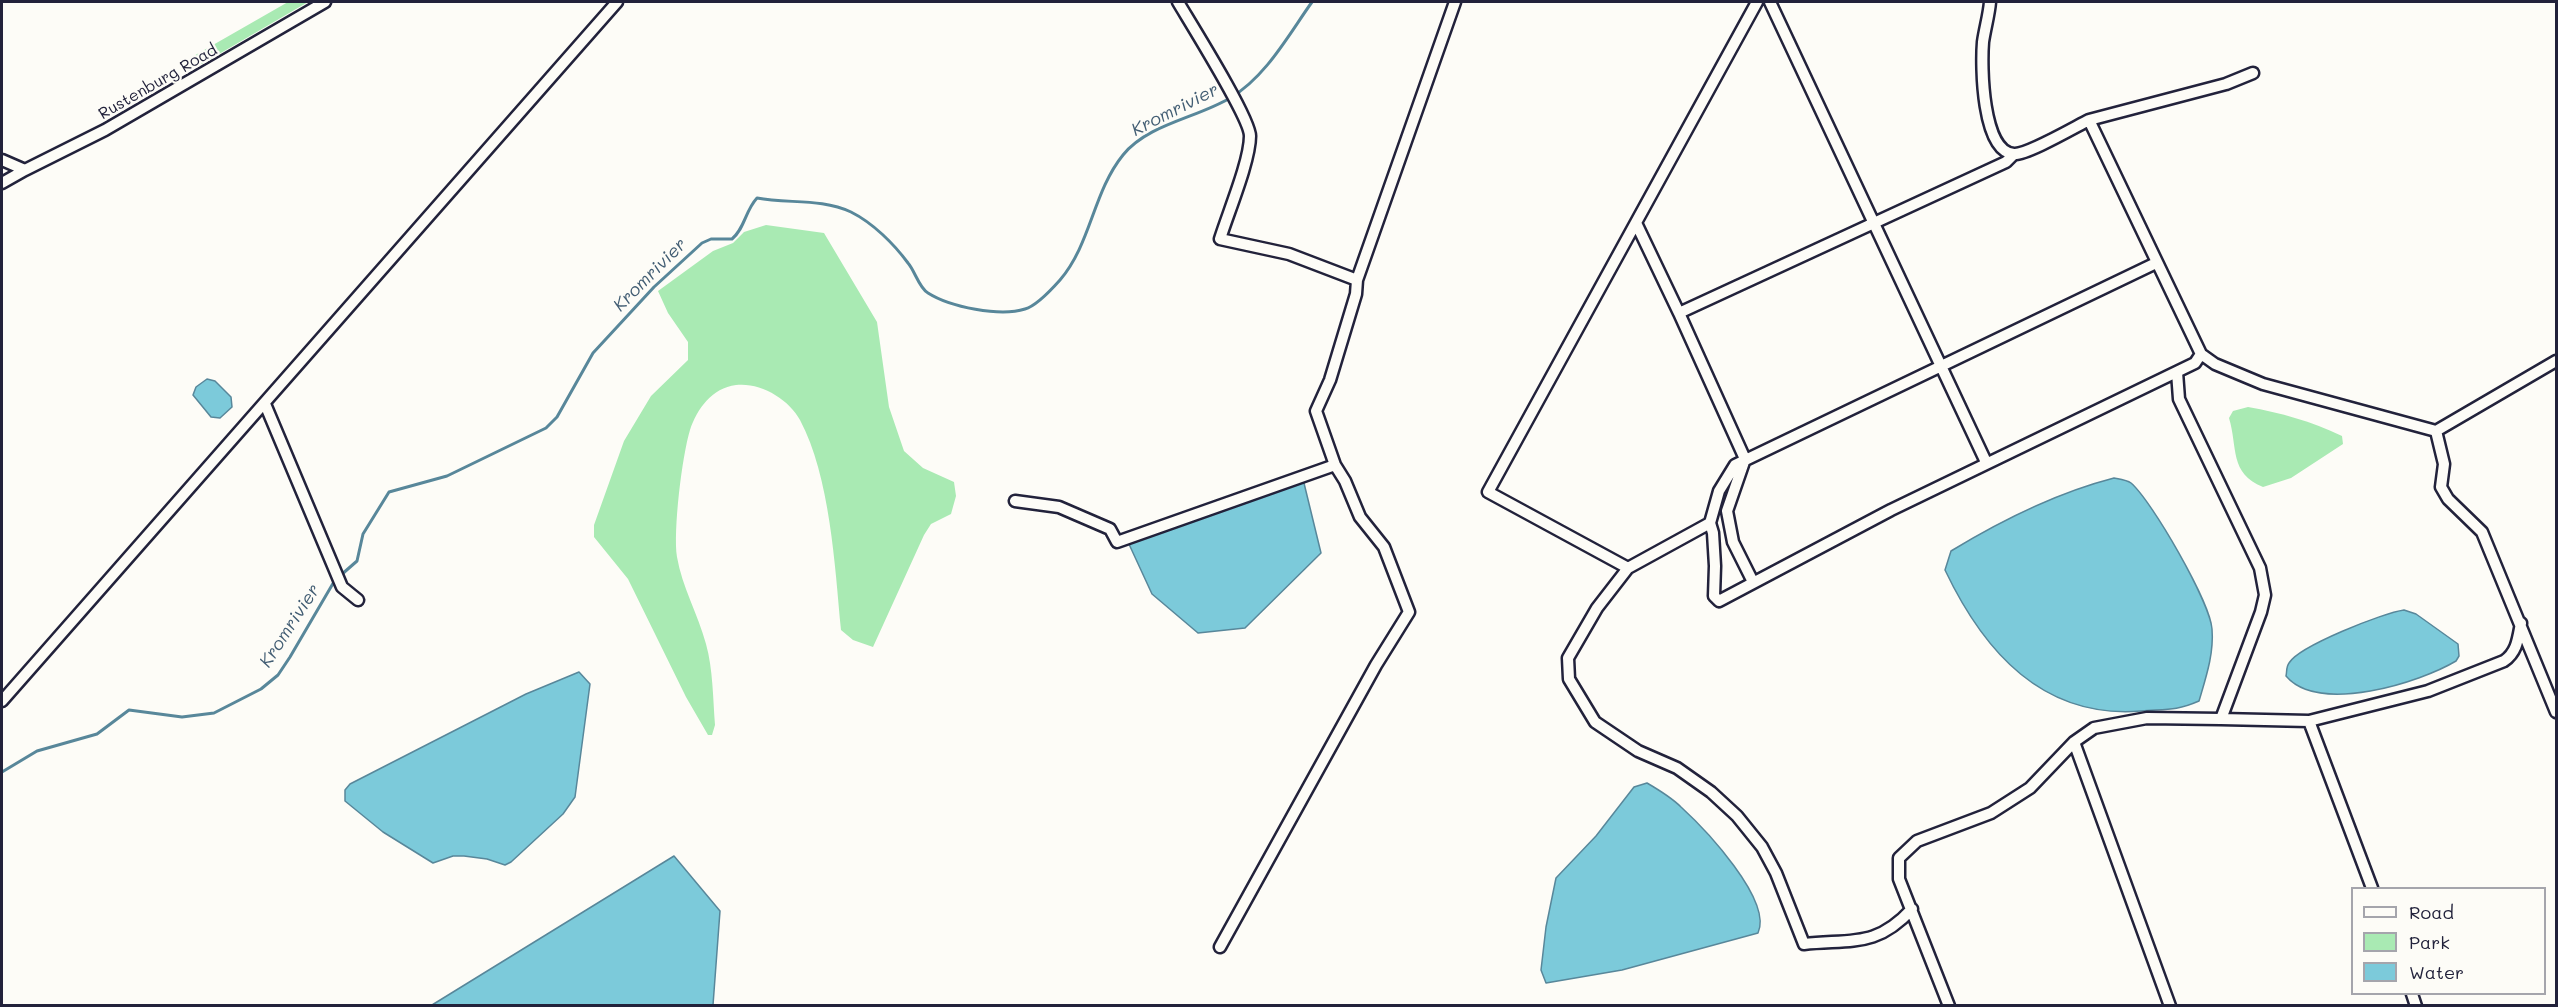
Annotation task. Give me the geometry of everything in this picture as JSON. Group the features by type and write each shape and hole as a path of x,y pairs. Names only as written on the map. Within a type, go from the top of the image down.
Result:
{"street":[{"name":"Rustenburg Road","path":"2,183 105,130 326,2"},
{"path":"2,701 266,404 617,2"},
{"path":"1178,2 1241,111 1250,137 1240,177 1220,238 1289,254 1357,280"},
{"path":"1220,947 1376,664 1409,612 1384,547 1360,517 1346,481 1335,465 1316,411 1330,380 1356,294 1357,280 1455,2"},
{"path":"1628,568 1488,492 1757,2"},
{"path":"1770,2 1986,462"},
{"path":"1990,2 1982,63 1987,109 1992,133 1999,145 2014,154"},
{"path":"1679,313 2006,162 2014,154 2022,153 2089,120 2226,84 2253,73"},
{"path":"2089,120 2201,354 2215,364 2263,384 2436,430 2556,361"},
{"path":"2,160 25,170"},
{"path":"1636,223 1744,459 1727,511 1732,542 1753,582"},
{"path":"2156,263 1939,365 1735,465 1726,476 1710,524 1715,566 1714,596 1719,601 1986,462 2177,372 2194,363 2201,354"},
{"path":"2177,372 2180,399 2260,568 2264,583 2261,612 2221,720"},
{"path":"266,404 342,587 358,600"},
{"path":"2436,430 2444,464 2441,488 2448,499 2482,532 2556,712"},
{"path":"1016,501 1059,507 1110,529 1117,542 1335,465"},
{"path":"1710,524 1628,568 1597,608 1568,658 1569,679 1595,722 1638,751 1677,768 1711,792 1737,816 1762,847 1804,944 1855,942 1881,935 1899,923 1912,909"},
{"path":"2512,655 2521,623"},
{"path":"1949,1005 1899,879 1899,858 1917,841 1991,813 2030,788 2074,742 2094,728 2147,718 2309,721 2428,691 2504,661 2512,655 2533,655"},
{"path":"2309,721 2372,887"},
{"path":"2074,742 2170,1005"}],"green space":[{"path":"288,2 308,2 202,64 192,57"},
{"path":"766,225 824,233 877,322 889,407 904,451 923,468 954,482 956,496 951,514 931,524 924,535 873,647 853,640 841,630 825,494 810,442 800,420 789,405 755,386 736,385 713,395 701,407 690,430 684,457 676,530 679,568 703,633 710,664 715,725 712,735 708,735 686,697 628,579 594,537 594,525 624,441 651,396 688,360 688,342 668,313 658,291 713,251 733,243 744,232"},
{"path":"2248,407 2319,426 2342,436 2343,444 2291,478 2263,487 2245,475 2240,467 2229,418 2233,411"}],"water":[{"path":"207,379 215,381 231,397 232,407 220,418 211,417 193,395 196,387"},
{"path":"2114,478 2131,483 2152,510 2179,553 2209,616 2212,647 2209,665 2199,701 2191,704 2164,710 2106,711 2075,704 2046,692 1998,653 1978,628 1945,570 1951,551 1990,529 2030,508 2071,491"},
{"path":"1303,479 1321,553 1245,628 1198,633 1152,594 1128,542"},
{"path":"2404,610 2416,614 2458,644 2459,656 2456,661 2419,678 2396,685 2345,694 2322,693 2301,687 2286,676 2289,663 2308,648 2361,624"},
{"path":"579,672 590,684 575,797 563,814 511,862 505,865 487,859 453,856 433,863 383,832 345,801 345,790 350,784 526,694"},
{"path":"1647,783 1681,807 1705,831 1734,866 1756,902 1760,919 1758,933 1622,970 1546,983 1541,970 1546,927 1556,878 1596,836 1634,787"},
{"path":"674,856 720,911 713,1005 432,1005"}],"waterway":[{"name":"Kromrivier","path":"341,575 357,561 363,534 389,492 447,476 546,428 557,417 593,353 654,287 702,243 711,239 732,239 740,230 757,198 816,203 851,212 890,241 911,266 922,287 928,293 949,303 1002,312 1029,307 1053,288 1070,266 1086,234 1105,185 1123,155 1133,144 1174,122 1217,105 1243,89 1266,67 1312,2"},
{"name":"Kromrivier","path":"2,772 37,751 97,734 129,710 182,717 214,713 261,689 278,675 335,580"}]}
